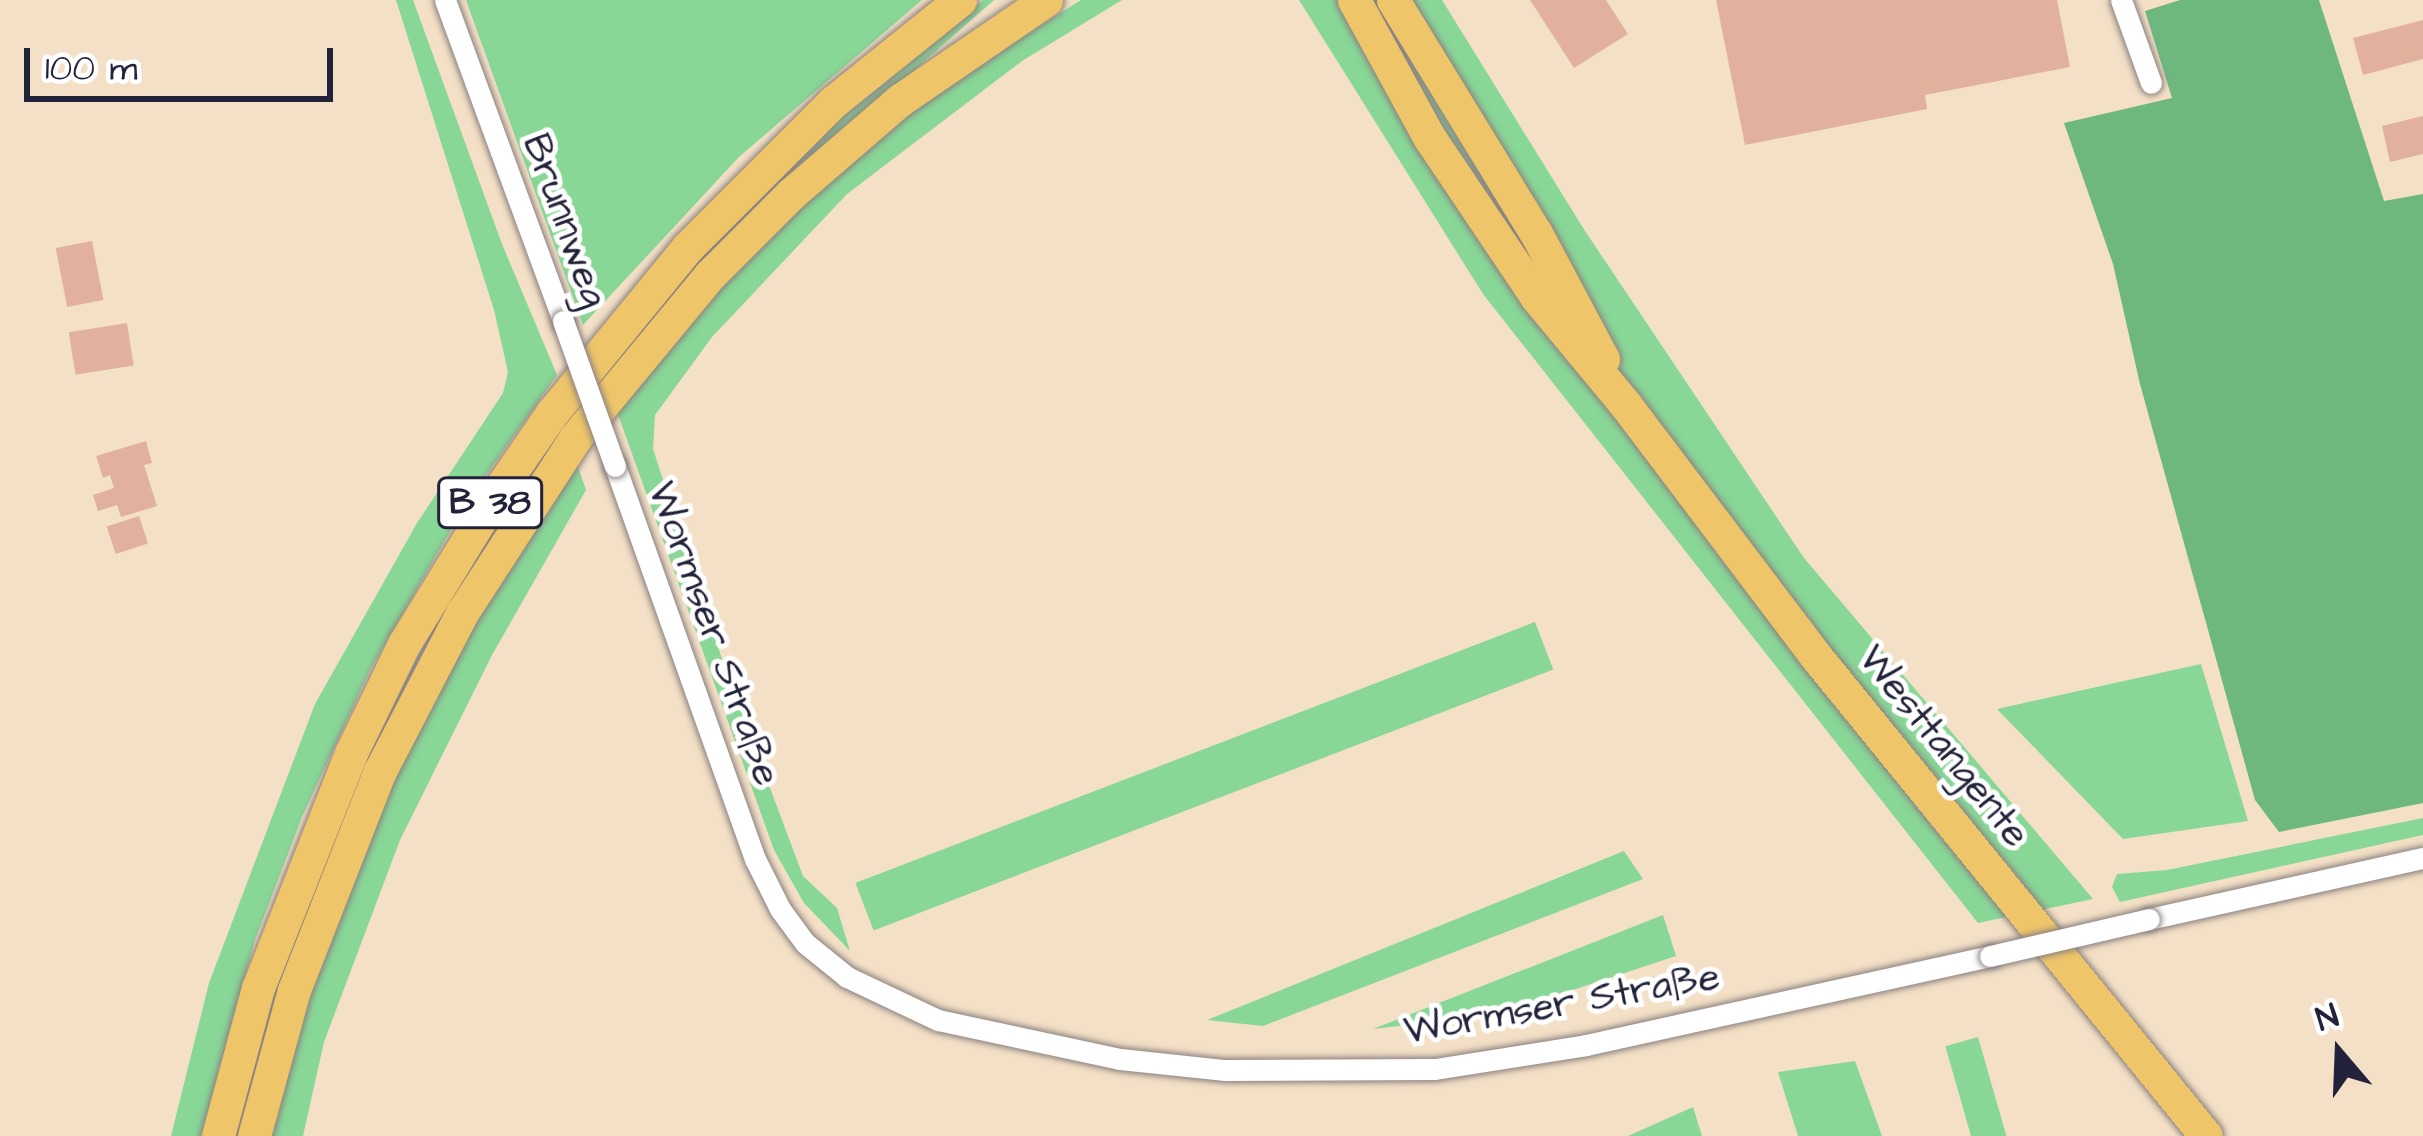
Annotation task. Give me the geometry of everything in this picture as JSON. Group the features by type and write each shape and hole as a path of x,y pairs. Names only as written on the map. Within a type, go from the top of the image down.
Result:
{"main road":[{"name":"B 38","path":"218,1136 258,988 344,770 404,644 494,497 567,394 688,247 833,102 960,0"},
{"name":"B 38","path":"254,1136 294,990 380,771 462,613 575,438 710,275 791,194 900,100 1046,0"},
{"name":"Westtangente","path":"1354,0 1429,137 1561,330 1625,404 1828,673 2206,1136"},
{"name":"Westtangente","path":"1393,0 1556,269 1625,404"}],"street":[{"name":"Brunnweg","path":"445,0 615,466"},
{"path":"2121,0 2151,83"},
{"name":"Wormser Straße","path":"615,466 755,859 780,909 805,943 848,977 938,1020 1020,1040 1162,1064 1334,1073 1435,1069 1586,1046 2423,858"}],"green space":[{"path":"396,0 413,0 502,244 557,375 467,502 370,670 302,817 255,940 201,1136 171,1136 209,983 315,704 417,523 503,393 508,372 494,310"},
{"path":"466,0 922,0 739,157 583,325"},
{"path":"983,0 994,0 788,181 686,278 630,343 708,247 828,128"},
{"path":"1081,0 1122,0 1022,61 847,194 712,337 655,415 653,449 724,665 803,876 837,908 850,951 804,903 774,850 616,409 731,265 897,115"},
{"path":"1299,0 1442,0 1585,231 1804,558 2093,899 1978,923 1483,294"},
{"path":"2180,0 2319,0 2384,201 2423,194 2423,803 2279,832 2255,800 2140,384 2113,264 2064,123 2172,98 2145,11"},
{"path":"575,458 586,490 492,655 400,840 324,1042 303,1136 264,1136 280,1075 401,745"},
{"path":"1535,622 1553,670 874,931 855,883"},
{"path":"2201,664 2248,821 2123,839 1997,709"},
{"path":"2423,818 2423,835 2120,902 2112,887 2117,874 2167,870"},
{"path":"1624,851 1643,879 1263,1026 1207,1020"},
{"path":"1663,915 1676,956 1500,1014 1373,1029"},
{"path":"1978,1037 2006,1136 1971,1136 1945,1046"},
{"path":"1855,1061 1882,1136 1798,1136 1778,1072"},
{"path":"1693,1107 1702,1136 1628,1136"}],"building":[{"path":"1530,0 1606,0 1628,34 1574,68"},
{"path":"1716,0 2057,0 2070,67 1925,95 1927,109 1745,145"},
{"path":"2423,20 2423,59 2363,75 2353,38"},
{"path":"2423,116 2423,154 2390,162 2382,126"},
{"path":"92,241 103,300 67,307 56,248"},
{"path":"127,323 134,365 75,375 69,332"},
{"path":"146,441 152,463 144,465 157,506 121,517 117,505 98,511 93,495 114,488 110,475 103,478 96,456"},
{"path":"139,516 148,544 116,554 107,527"}]}
